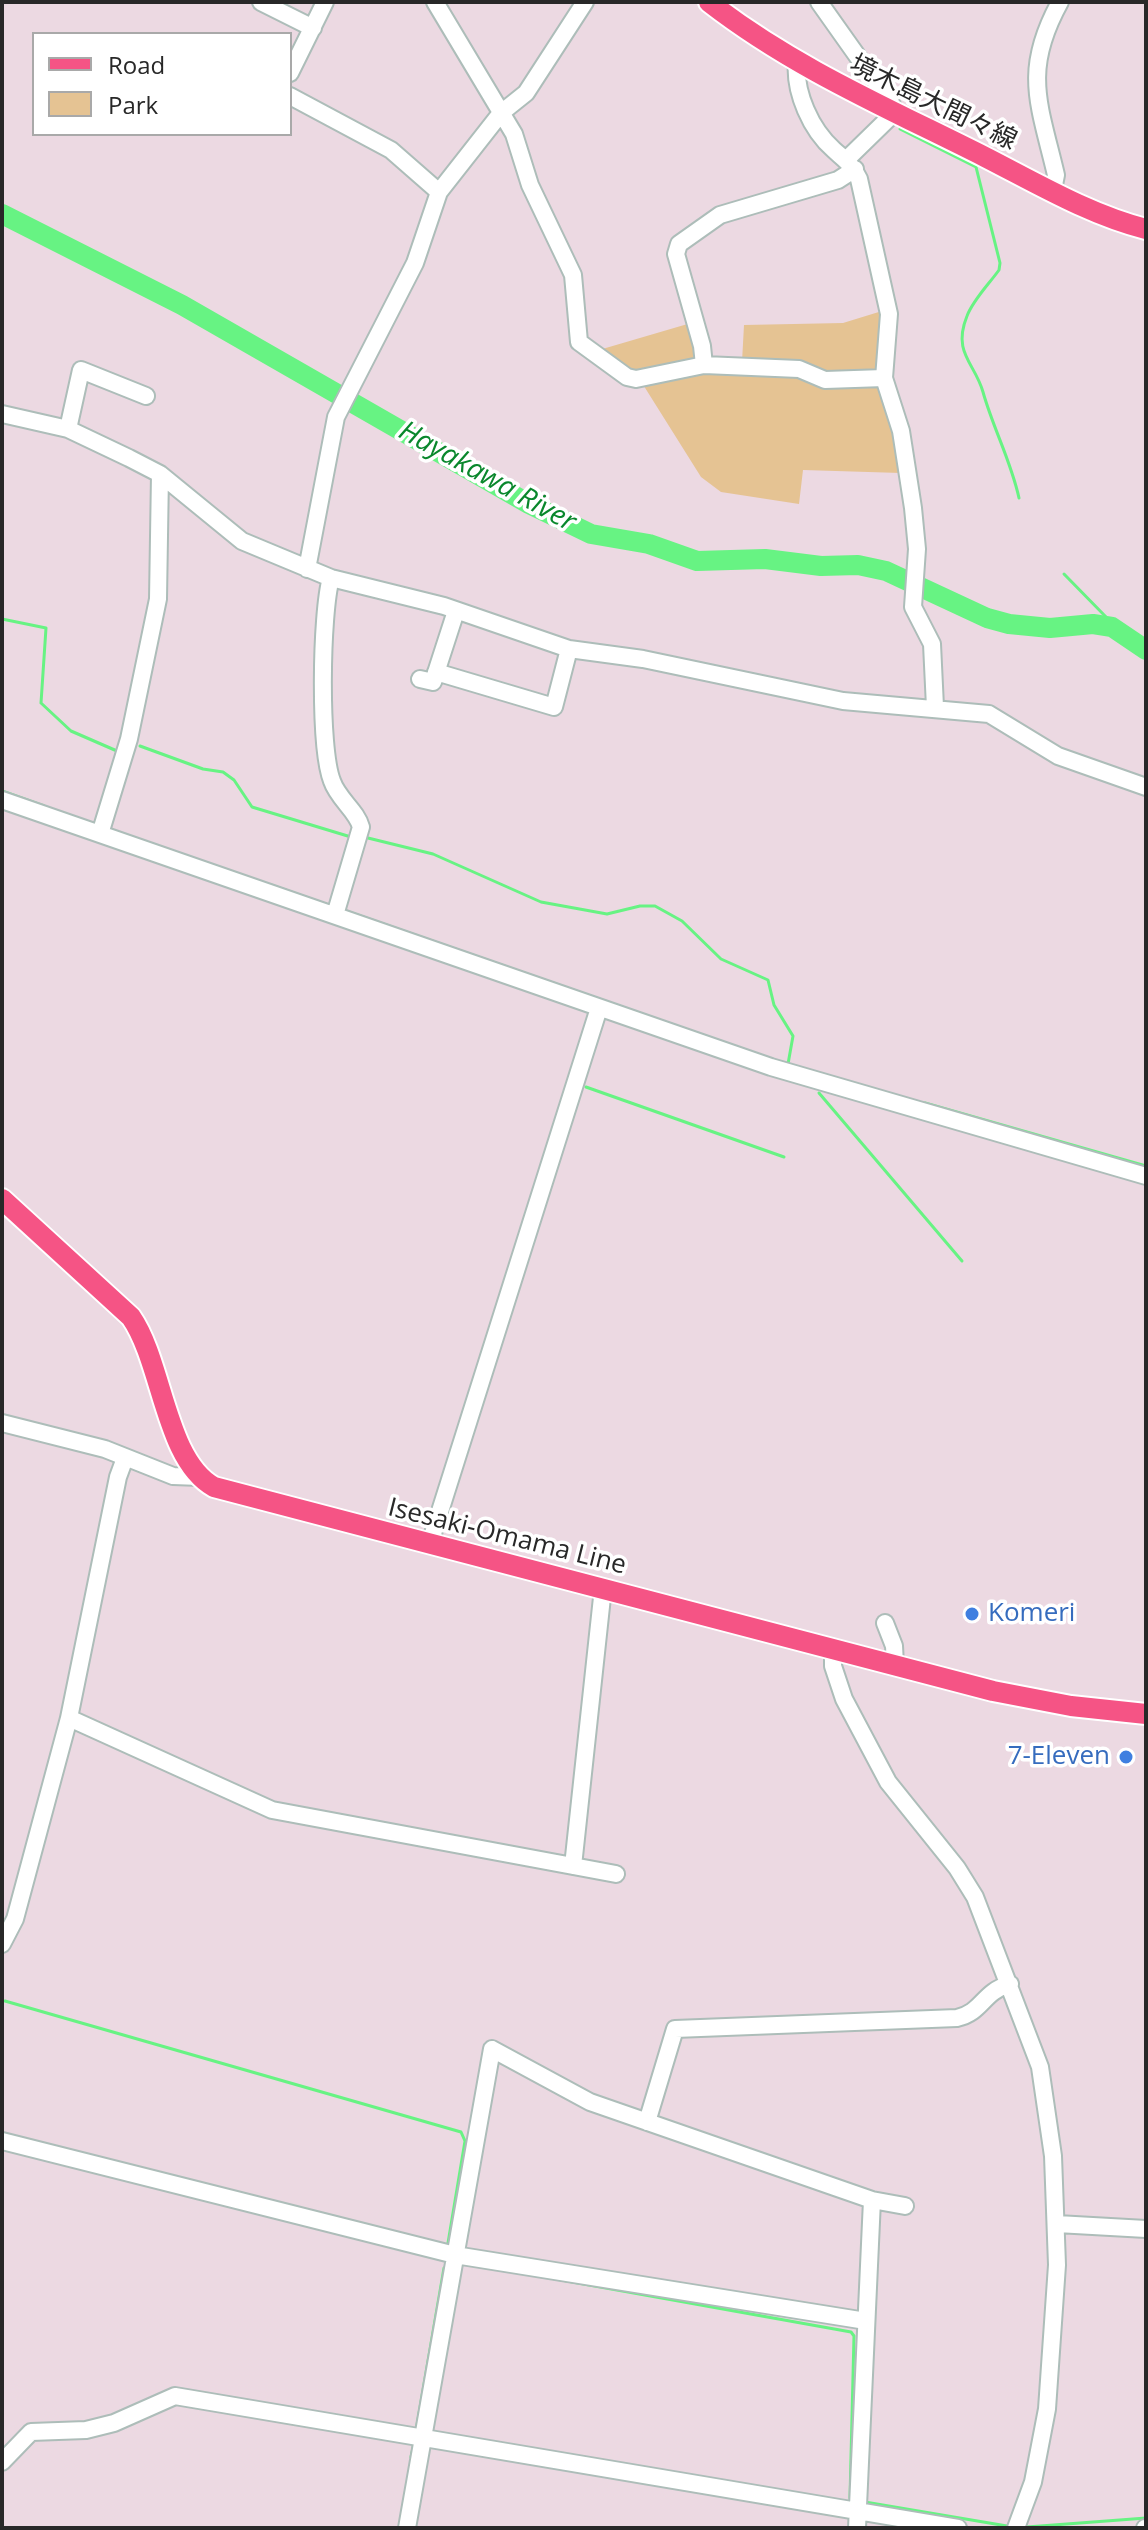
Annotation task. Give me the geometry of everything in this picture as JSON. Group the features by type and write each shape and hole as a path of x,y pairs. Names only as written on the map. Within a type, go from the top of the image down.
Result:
{"main road":[{"name":"境木島大間々線","path":"709,2 797,62 892,112 1101,214 1146,229"},
{"path":"2,1199 131,1317 144,1341 183,1449 200,1477"},
{"name":"Isesaki-Omama Line","path":"200,1477 226,1492 1031,1700 1146,1714"}],"street":[{"path":"261,2 313,28"},
{"path":"292,69 325,2"},
{"path":"435,2 514,134 530,185 573,275 581,346 631,379 704,365 799,369 825,380 884,378"},
{"path":"307,569 332,430 415,263 439,192 501,113 526,93 585,2"},
{"path":"704,365 702,346 676,254 679,244 720,215 838,180 892,112 889,98 819,2"},
{"path":"1053,190 1056,175 1035,76 1043,38 1060,2"},
{"path":"797,62 796,84 814,124 834,150 851,164 889,314 884,378 901,431 914,518 916,569 913,602 916,617 932,644 935,707"},
{"path":"292,97 391,150 439,192"},
{"path":"68,429 81,370 146,396"},
{"path":"2,414 68,429 160,474 242,541 331,578 456,611 569,649 643,659 843,701 989,714 1058,756 1146,787"},
{"path":"100,834 129,739 158,599 160,474"},
{"path":"331,578 324,626 326,753 331,779 340,799 361,827 335,915"},
{"path":"420,679 433,682 456,611"},
{"path":"436,672 554,707 569,649"},
{"path":"2,800 771,1067 1146,1176"},
{"path":"430,1543 599,1008"},
{"path":"2,1423 125,1458 173,1476 200,1477"},
{"path":"2,1944 15,1919 69,1718 118,1477 125,1458"},
{"path":"573,1866 603,1588"},
{"path":"885,1623 894,1646 895,1664"},
{"path":"833,1648 833,1666 856,1723 899,1800 966,1880 1010,1984 1040,2067 1052,2138 1057,2224 1047,2409 1033,2482 1016,2528"},
{"path":"69,1718 272,1810 616,1874"},
{"path":"647,2122 675,2029 957,2018 973,2012 992,1989 1010,1984"},
{"path":"407,2528 492,2049 590,2102 872,2200 905,2206"},
{"path":"2,2141 455,2255 866,2321"},
{"path":"857,2528 872,2200"},
{"path":"1057,2224 1146,2229"},
{"path":"2,2462 31,2432 86,2430 114,2423 175,2396 958,2528"}],"green space":[{"path":"882,311 880,372 827,376 742,362 744,325 843,323"},
{"path":"691,323 696,357 691,360 636,374 599,350"},
{"path":"686,370 795,374 881,383 889,406 901,473 803,470 799,504 721,492 701,477 642,383"}],"waterway":[{"path":"900,129 976,167 1000,263 999,270 970,310 963,329 963,349 979,382 1019,498"},
{"name":"Hayakawa River","path":"2,214 182,305 529,504 591,534 649,544 697,561 765,559 821,566 858,565 886,571 987,618 1009,624 1050,628 1093,624 1112,627 1146,650"},
{"path":"1064,574 1108,619 1112,627"},
{"path":"2,619 46,628 41,703 71,731 117,751"},
{"path":"140,746 203,769 223,772 234,780 252,807 351,837"},
{"path":"2,791 44,806"},
{"path":"368,838 433,854 541,902 607,914 640,906 655,906 682,921 721,959 768,980 774,1005 793,1036 788,1064 785,1063"},
{"path":"271,885 331,906"},
{"path":"346,911 777,1061"},
{"path":"586,1087 784,1157"},
{"path":"819,1093 962,1261"},
{"path":"925,1103 1146,1166"},
{"path":"5,2001 461,2132 465,2141 448,2243"},
{"path":"417,2425 444,2268"},
{"path":"539,2276 851,2332 854,2336 850,2498"},
{"path":"411,2457 414,2443"},
{"path":"865,2502 1007,2526"},
{"path":"1027,2527 1146,2518"}],"place":[{"name":"Komeri","path":"972,1614"},
{"name":"7-Eleven","path":"1126,1757"}]}
